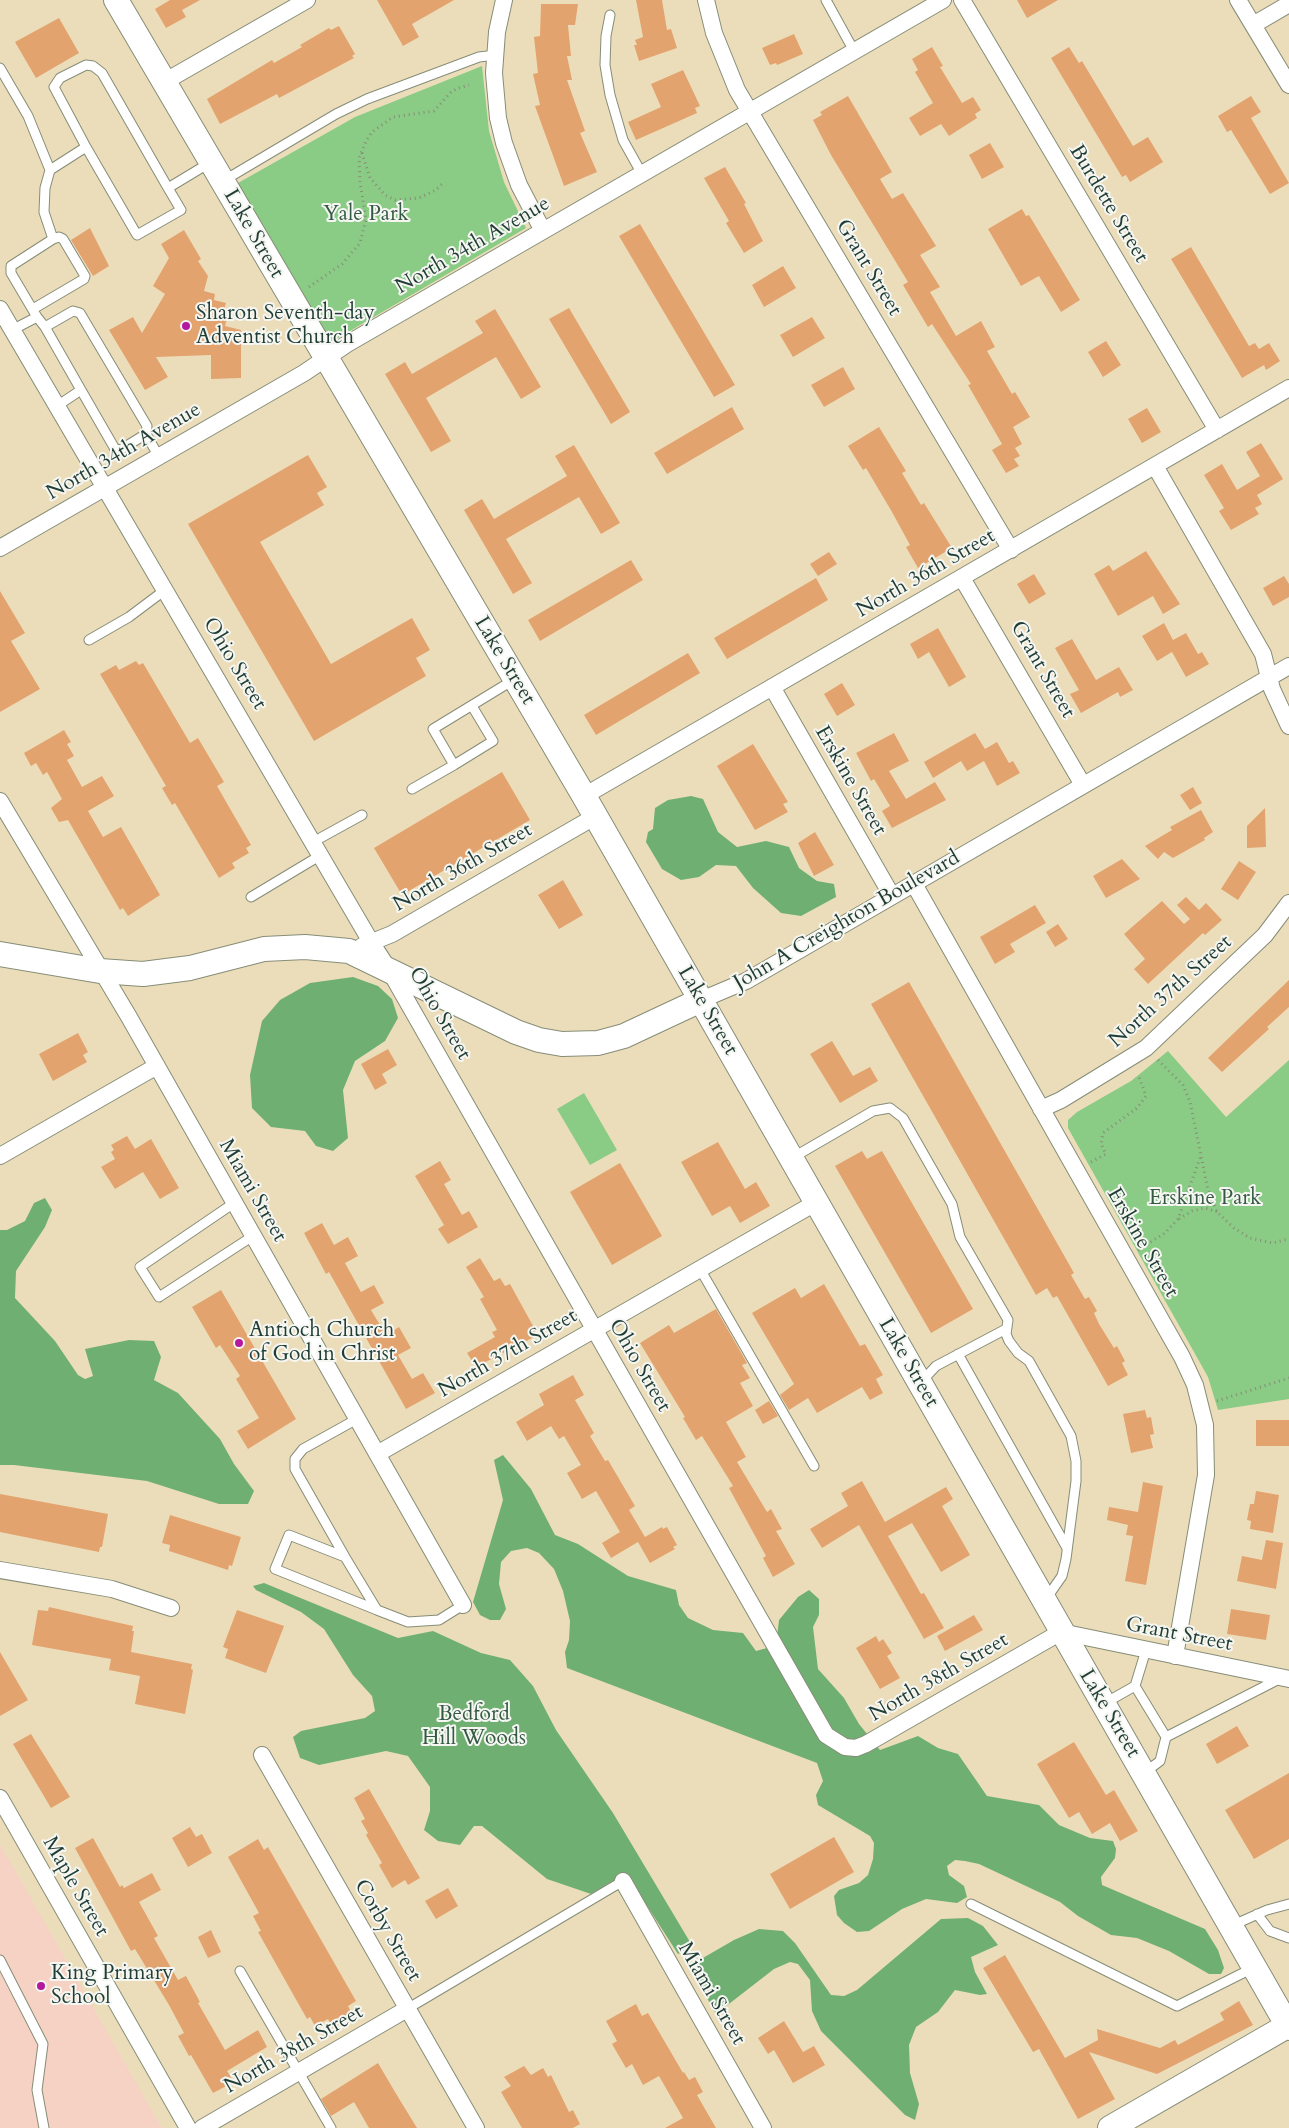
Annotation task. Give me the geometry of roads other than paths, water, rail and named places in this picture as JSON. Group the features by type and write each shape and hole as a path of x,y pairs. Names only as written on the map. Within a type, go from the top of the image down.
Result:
{"main road":[{"name":"Lake Street","path":"116,0 596,816 1061,1632 1289,2026"},
{"name":"John A Creighton Boulevard","path":"0,954 100,971 144,974 190,968 241,954 286,947 349,951 516,1032 539,1040 562,1044 598,1043 624,1036 701,1000"},
{"path":"1110,2128 1289,2026"}],"street":[{"path":"164,82 306,0"},
{"path":"504,0 497,32 496,96 504,143 519,185 543,231"},
{"name":"Grant Street","path":"706,0 714,33 730,75 1011,550"},
{"name":"North 34th Avenue","path":"0,548 159,457 347,344 944,0"},
{"name":"Burdette Street","path":"962,0 1217,430"},
{"path":"1238,0 1289,85"},
{"path":"1253,25 1289,4"},
{"name":"Ohio Street","path":"0,309 371,942 391,973 814,1717 826,1735 834,1742"},
{"name":"North 36th Street","path":"584,796 1289,388"},
{"path":"1155,466 1263,654 1277,702 1289,726"},
{"name":"Grant Street","path":"962,578 1084,785"},
{"name":"John A Creighton Boulevard","path":"701,1000 746,981 1289,666"},
{"name":"Erskine Street","path":"772,687 892,896"},
{"name":"Miami Street","path":"0,801 157,1066 463,1606"},
{"name":"North 36th Street","path":"349,951 392,934 596,816"},
{"name":"Erskine Street","path":"914,884 1182,1357 1195,1385 1203,1409 1207,1444 1206,1475 1176,1656"},
{"name":"North 37th Street","path":"1041,1109 1062,1100 1146,1048 1265,935 1289,903"},
{"path":"0,1156 157,1066"},
{"name":"North 37th Street","path":"377,1454 816,1202"},
{"path":"0,1570 112,1589 170,1608"},
{"name":"Grant Street","path":"1061,1632 1286,1678"},
{"name":"North 38th Street","path":"834,1742 845,1747 856,1748 866,1744 1061,1632"},
{"name":"Corby Street","path":"262,1755 476,2128"},
{"name":"Maple Street","path":"0,1798 188,2128"},
{"name":"Miami Street","path":"623,1882 763,2128"},
{"name":"North 38th Street","path":"202,2128 407,2009"}],"lane":[{"path":"826,0 854,51"},
{"path":"610,15 606,36 605,65 610,95 623,140 642,174"},
{"path":"168,188 217,172 367,99 479,57 496,55"},
{"path":"86,65 93,66 102,73 180,210 138,236 86,147 54,87 60,78 86,65"},
{"path":"0,68 28,116 50,170 45,188 44,212 53,239"},
{"path":"50,170 86,147"},
{"path":"12,330 35,313 84,279 85,276 63,239 59,236 11,266 12,273 35,313 46,327 115,449 120,450 146,434"},
{"path":"46,327 73,311 80,313 146,426 146,434 159,457"},
{"path":"57,406 81,390"},
{"path":"89,640 129,617 165,590"},
{"path":"454,764 433,729 515,678"},
{"path":"412,789 493,741 472,706"},
{"path":"250,897 362,815"},
{"path":"792,1158 873,1111 890,1108 898,1113 952,1204 960,1237 1008,1320 1006,1329 1009,1342 1018,1353 1029,1361 1071,1436 1076,1461 1076,1481 1068,1548 1062,1576 1044,1601"},
{"path":"234,1203 140,1267 158,1297 253,1236"},
{"path":"700,1269 814,1466"},
{"path":"920,1384 936,1366 1006,1329"},
{"path":"958,1354 1068,1548"},
{"path":"357,1418 303,1450 295,1459 295,1469 377,1610"},
{"path":"345,1557 289,1535 275,1569 408,1622 439,1620 463,1606"},
{"path":"1103,1704 1135,1686 1146,1650"},
{"path":"1166,1737 1286,1678"},
{"path":"1135,1686 1166,1737 1160,1761 1144,1773"},
{"path":"407,2009 623,1882"},
{"path":"971,1904 1177,2006 1254,1968"},
{"path":"1230,1926 1257,1914 1289,1904"},
{"path":"1257,1914 1270,1931 1289,1938"},
{"path":"0,1960 43,2044 37,2090 44,2128"},
{"path":"240,1971 331,2128"}],"place":[{"name":"Sharon Seventh-day Adventist Church","path":"186,326"},
{"name":"Antioch Church of God in Christ","path":"239,1343"},
{"name":"King Primary School","path":"41,1986"}],"park label":[{"name":"Yale Park","path":"366,215"},
{"name":"Erskine Park","path":"1205,1199"},
{"name":"Bedford Hill Woods","path":"474,1727"}]}
